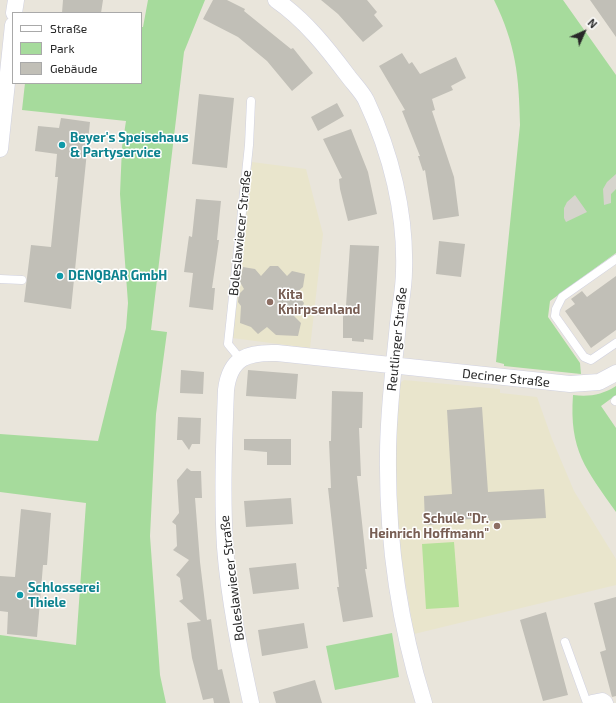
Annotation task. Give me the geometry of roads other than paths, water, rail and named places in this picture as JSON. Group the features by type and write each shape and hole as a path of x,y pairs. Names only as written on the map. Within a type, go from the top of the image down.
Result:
{"street":[{"path":"14,12 16,0"},
{"name":"Reutlinger Straße","path":"285,2 319,39 365,99 382,140 395,182 403,226 404,272 394,366 388,453 392,545 402,613 417,680 424,703"},
{"path":"0,149 2,100 12,32"},
{"path":"241,360 248,355 264,353 394,366"},
{"name":"Boleslawiecer Straße","path":"241,360 227,377 223,504 233,612 251,703"},
{"name":"Deciner Straße","path":"394,366 580,385 599,382 616,373"},
{"path":"592,703 602,701 605,703"}],"lane":[{"name":"Boleslawiecer Straße","path":"241,360 228,344 249,145 251,101"},
{"path":"616,259 562,297 556,309 555,316 584,357 591,360 616,343"},
{"path":"0,279 22,280"},
{"path":"565,642 587,703"}],"place":[{"name":"Beyer's Speisehaus & Partyservice","path":"62,145"},
{"name":"DENQBAR GmbH","path":"60,276"},
{"name":"Kita Knirpsenland","path":"270,302"},
{"name":"Schule \"Dr. Heinrich Hoffmann\"","path":"497,526"},
{"name":"Schlosserei Thiele","path":"20,595"}]}
